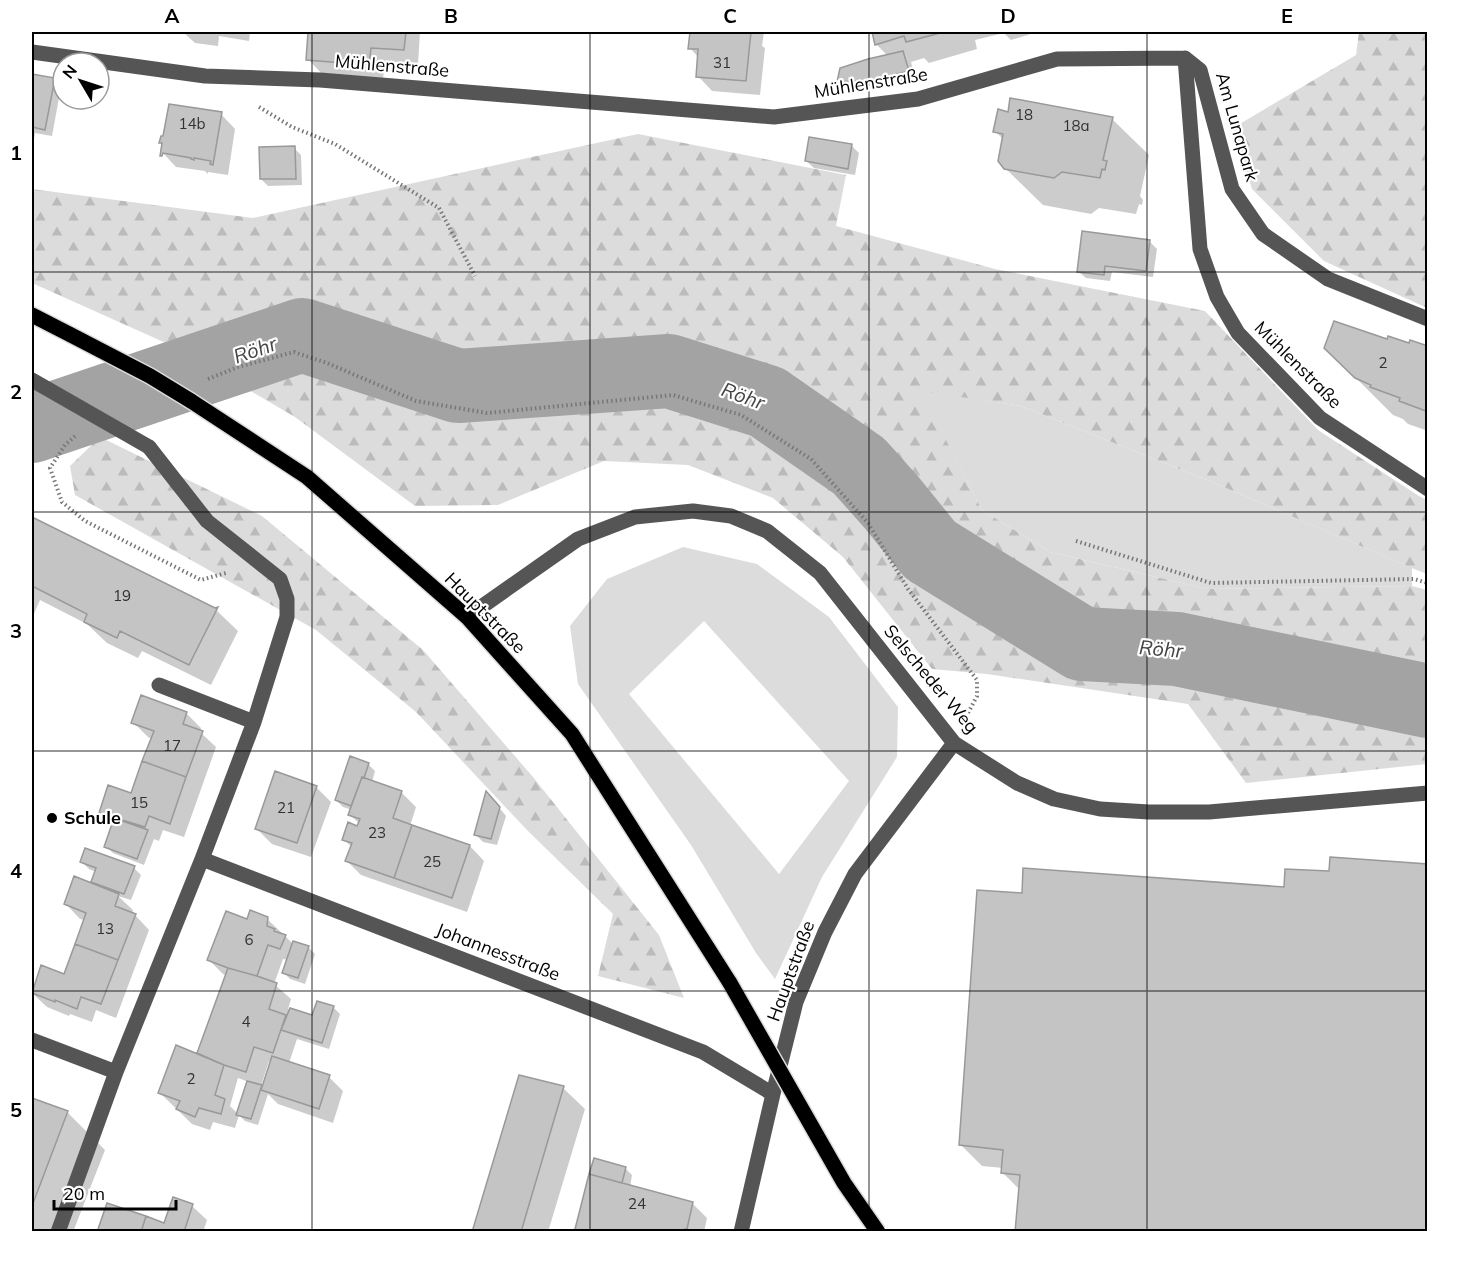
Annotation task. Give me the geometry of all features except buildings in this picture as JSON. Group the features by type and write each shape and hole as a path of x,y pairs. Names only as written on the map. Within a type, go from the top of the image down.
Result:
{"main road":[{"name":"Hauptstraße","path":"32,315 150,376 307,477 466,617 572,734 730,983 844,1183 878,1232"}],"street":[{"name":"Mühlenstraße","path":"32,52 205,76 320,80 774,117 918,99 1057,59 1185,58 1200,249 1217,297 1238,333 1320,418 1428,489"},
{"name":"Am Lunapark","path":"1185,58 1200,70 1232,189 1263,234 1328,279 1428,319"},
{"path":"32,380 149,447 207,521 280,579 287,599 287,617 254,722 202,859 116,1072 58,1232"},
{"name":"Selscheder Weg","path":"466,617 578,539 634,517 693,511 731,516 767,531 820,573 954,743 1017,783 1054,799 1100,809 1209,812 1428,793"},
{"path":"159,685 254,722"},
{"name":"Hauptstraße","path":"741,1232 796,1002 825,932 855,874 954,743"},
{"name":"Johannesstraße","path":"202,859 703,1052 773,1094"},
{"path":"32,1040 116,1072"}],"path":[{"path":"254,104 292,127 334,144 439,208 475,276"},
{"path":"238,367 294,352 327,363 416,401 488,413 673,394 741,415 811,459 868,522 908,589 977,680 977,696 954,743"},
{"path":"78,433 64,445 50,468 62,502 85,521 201,580 261,563"},
{"path":"1076,541 1211,583 1414,579 1428,583"}],"green space":[{"path":"1359,32 1427,32 1427,308 1324,261 1252,189 1233,128 1356,55"},
{"path":"638,134 846,175 836,226 995,269 1205,311 1318,430 1427,500 1427,574 1212,482 1021,406 921,391 982,510 1050,552 1207,589 1412,586 1427,590 1427,764 1246,783 1188,704 987,674 932,669 843,557 773,498 688,465 604,461 498,505 415,506 295,417 177,348 32,283 32,189 253,218"},
{"path":"920,390 1021,406 1212,482 1412,568 1412,586 1207,589 1050,552 982,510"},
{"path":"100,437 262,516 423,650 533,777 659,935 684,998 598,976 613,914 527,830 416,712 316,630 75,495 70,466"},
{"path":"683,547 757,564 829,617 898,707 897,757 822,877 775,979 756,953 691,845 578,684 570,626 607,579","holes":["704,621 849,781 779,874 629,694"]}],"waterway":[{"name":"Röhr","path":"32,426 302,335 458,386 669,371 767,402 859,466 930,550 1082,644 1177,649 1428,701"}],"place":[{"name":"Schule","path":"52,818"}]}
